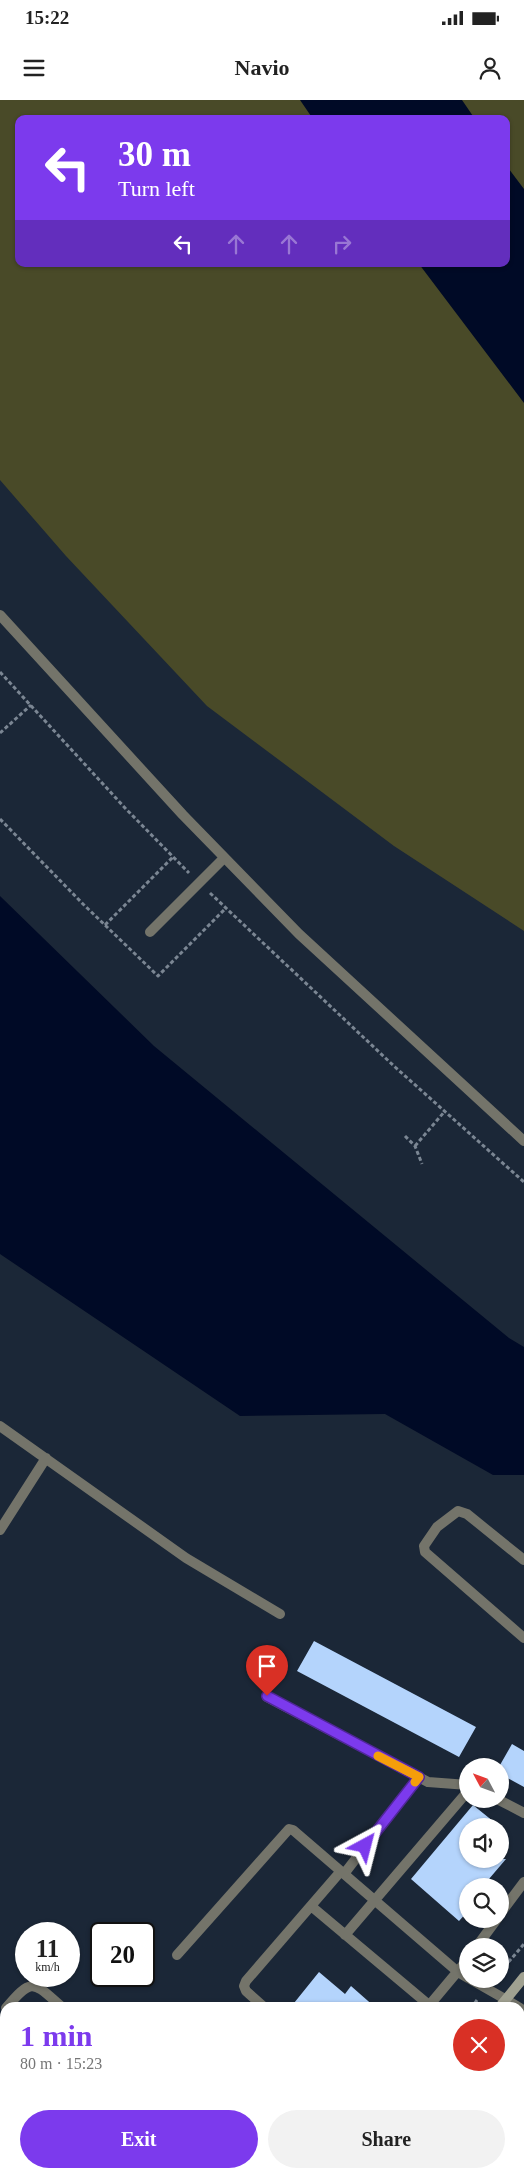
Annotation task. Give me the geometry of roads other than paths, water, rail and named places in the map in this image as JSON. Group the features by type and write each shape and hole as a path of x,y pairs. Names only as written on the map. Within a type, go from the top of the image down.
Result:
{"main road":[{"path":"503,2002 524,1977"}],"street":[{"path":"0,615 224,858 299,934 524,1141"},
{"path":"150,932 224,858"},
{"path":"0,1426 186,1558 280,1614"},
{"path":"0,1530 46,1458"},
{"path":"524,1560 468,1514 458,1511 437,1527 424,1546 425,1552 524,1638"},
{"path":"267,1696 428,1782 459,1784"},
{"path":"258,2002 246,1991 244,1986 311,1906 342,1873 419,1777"},
{"path":"346,1934 459,1801"},
{"path":"509,1805 524,1813"},
{"path":"177,1955 288,1829 293,1830 458,1972 432,2002"},
{"path":"509,1902 524,1882"},
{"path":"311,1906 423,2002"},
{"path":"482,1938 490,1928"},
{"path":"11,2002 24,1987 29,1986 40,1989 56,2002"},
{"path":"482,1988 501,2002"}],"water":[{"path":"300,100 462,100 472,115 310,115"},
{"path":"510,170 524,189 524,403 421,267 510,267"},
{"path":"0,896 154,1046 509,1338 524,1347 524,1475 493,1475 385,1414 240,1416 0,1254"}]}
